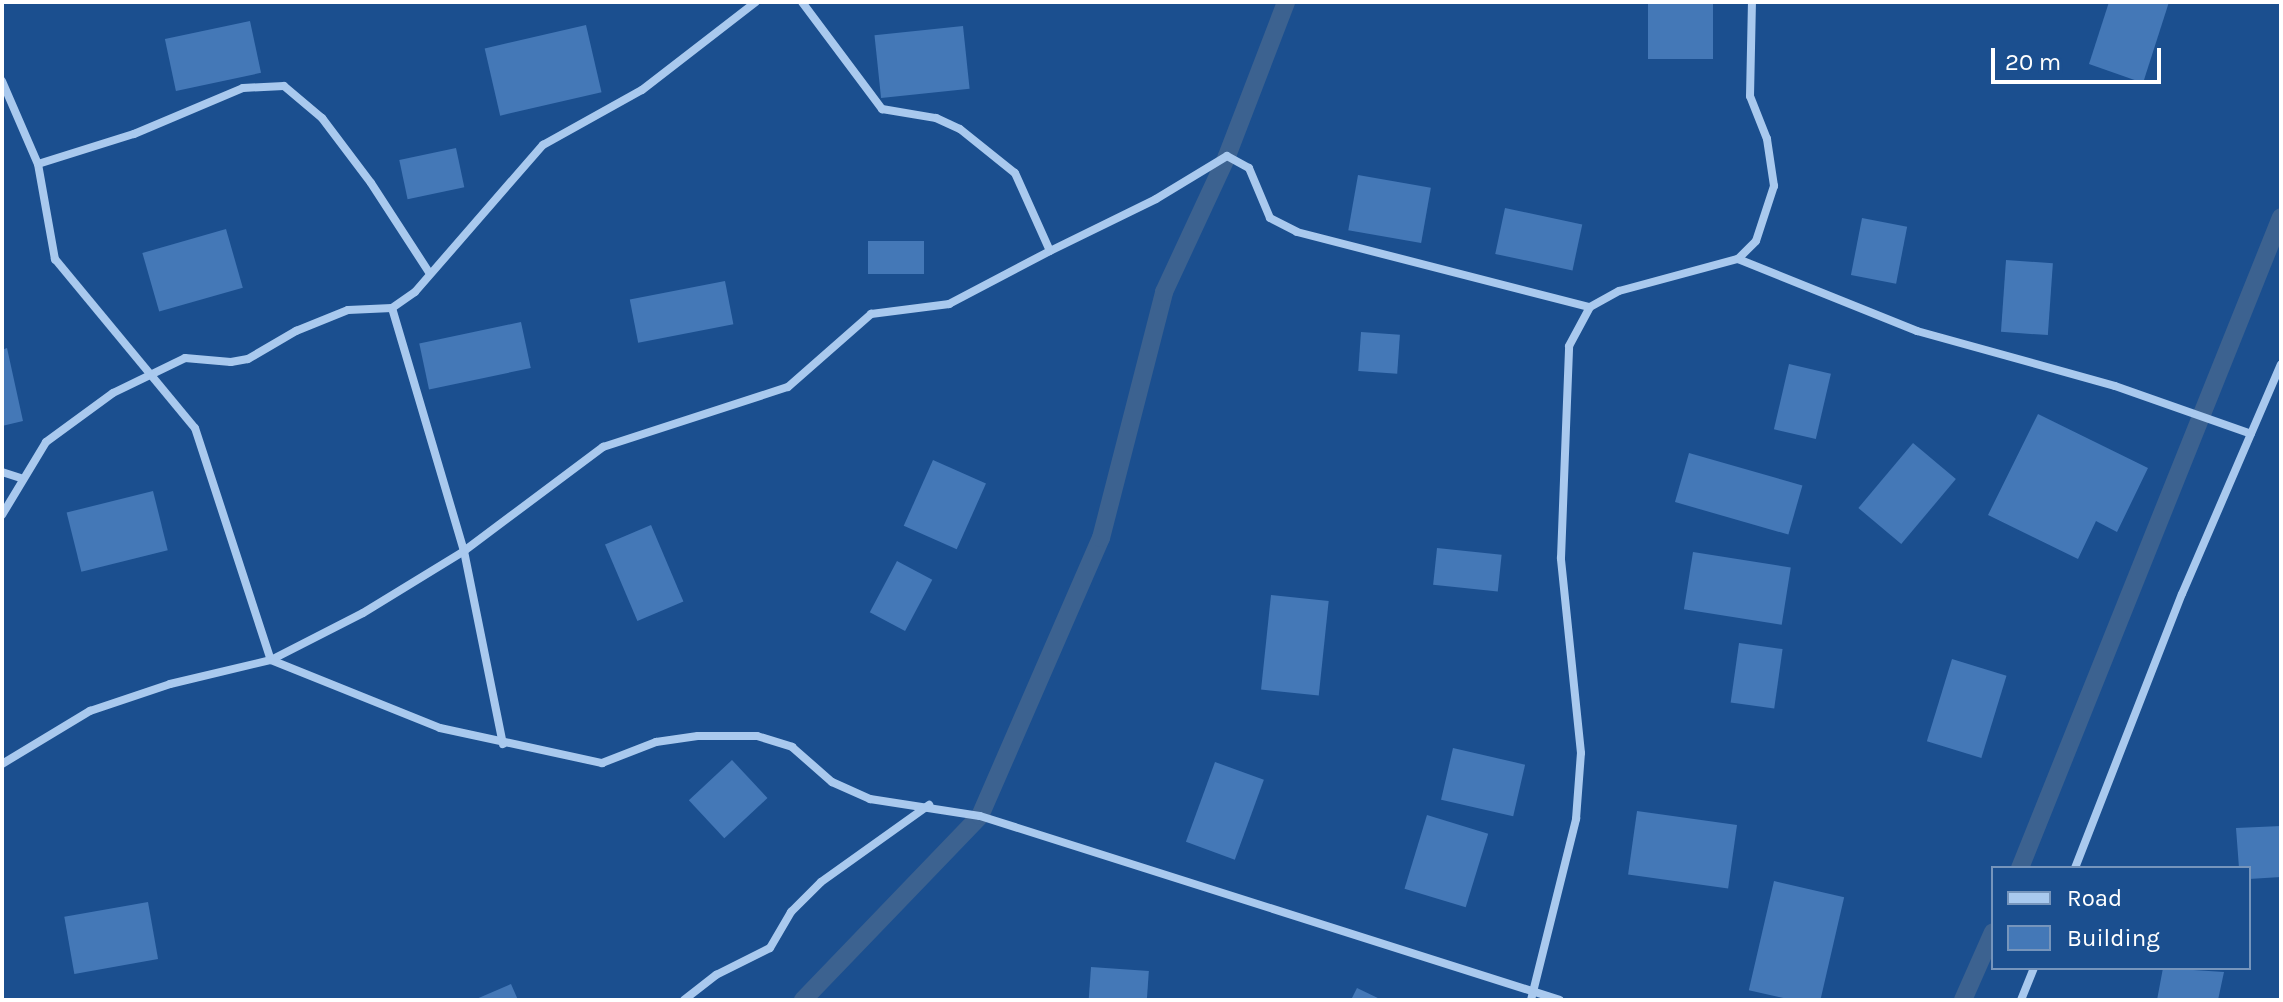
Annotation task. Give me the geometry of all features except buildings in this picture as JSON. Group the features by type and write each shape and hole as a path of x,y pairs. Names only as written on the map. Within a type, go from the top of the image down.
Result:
{"street":[{"path":"2,515 46,442 74,419 151,375 185,358 231,362 248,359 296,331 348,310 392,308 430,274 543,145 642,90 756,2"},
{"path":"802,2 882,109 936,118 960,129 1015,173 1050,251"},
{"path":"1533,996 1576,819 1581,753 1561,558 1569,346 1590,307 1619,291 1738,259 1756,241 1774,186 1767,139 1750,96 1752,2"},
{"path":"2,81 38,164 55,259 195,428 271,660 440,728 602,763 656,742 757,736 792,747 832,782 870,799 930,805 995,820 1533,996 1560,1000"},
{"path":"38,164 134,134 243,88 284,86 322,118 371,183 430,274"},
{"path":"2,764 90,711 170,684 271,660 363,613 464,551 603,447 788,387 871,314 949,304 1156,199 1227,156 1249,168 1270,218 1297,232 1590,307"},
{"path":"1738,259 1917,331 2115,386 2251,434"},
{"path":"392,308 464,551 503,744"},
{"path":"2076,866 2171,622 2281,364"},
{"path":"2,472 23,479"},
{"path":"684,1000 716,975 770,948 791,912 821,882 853,865 930,805"},
{"path":"2021,1000 2033,970"}],"waterway":[{"path":"803,1000 980,816 1101,538 1164,292 1227,156 1286,2"},
{"path":"2021,866 2281,217"},
{"path":"1963,1000 1991,937"}]}
